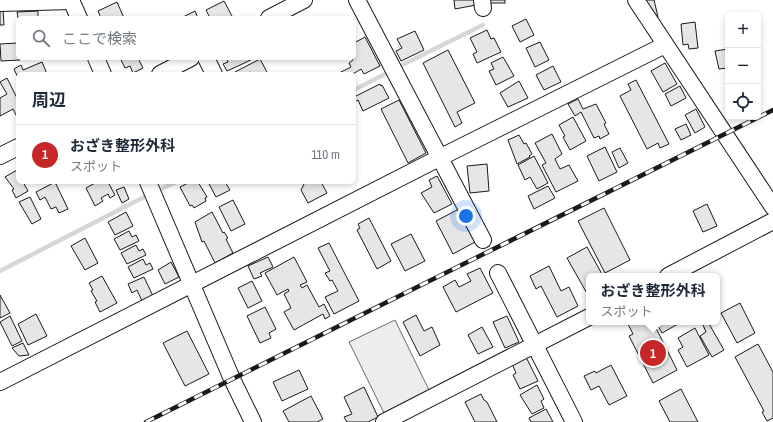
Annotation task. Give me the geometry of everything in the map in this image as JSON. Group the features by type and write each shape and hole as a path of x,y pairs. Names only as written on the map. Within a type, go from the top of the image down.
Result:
{"street":[{"path":"0,3 71,0 78,16"},
{"path":"273,16 304,0"},
{"path":"357,0 482,240"},
{"path":"636,0 773,207"},
{"path":"0,382 439,158 665,45"},
{"path":"97,60 102,72"},
{"path":"164,72 187,60"},
{"path":"207,60 213,72"},
{"path":"0,156 16,147"},
{"path":"149,184 232,379 253,422"},
{"path":"674,273 773,221"},
{"path":"498,273 574,422"},
{"path":"384,422 586,319"}],"shaded area":[{"path":"395,320 429,390 384,413 349,342"}],"building":[{"path":"454,0 475,0 476,5 455,9"},
{"path":"485,0 505,0 505,3 485,3"},
{"path":"645,0 654,0 658,17 655,17"},
{"path":"224,1 232,16 209,16 206,10"},
{"path":"117,2 123,16 100,16 98,11"},
{"path":"0,10 3,10 4,25 0,25"},
{"path":"38,11 38,16 18,16 17,12"},
{"path":"195,11 197,16 185,16"},
{"path":"526,19 534,35 520,42 512,26"},
{"path":"695,22 698,48 689,49 688,44 683,45 681,24"},
{"path":"487,30 491,39 494,38 501,52 477,63 473,54 477,52 470,38"},
{"path":"415,31 424,50 401,61 396,51 402,48 397,39"},
{"path":"365,37 380,66 364,74 361,69 356,72 341,72 351,67 349,63 356,60 356,42"},
{"path":"540,42 549,60 535,67 526,48"},
{"path":"16,43 16,60 20,60 1,61 0,44"},
{"path":"725,49 725,68 719,69 715,51"},
{"path":"448,50 475,103 457,112 462,123 455,127 423,63"},
{"path":"503,57 514,76 496,85 489,71 494,69 491,63"},
{"path":"121,60 139,60 143,68 133,72 130,66 125,68"},
{"path":"227,60 251,60 227,71 223,64 228,62"},
{"path":"261,60 267,72 251,72 235,72"},
{"path":"42,62 46,72 16,72 16,74 14,69 21,65 23,70"},
{"path":"665,63 677,84 663,92 651,71"},
{"path":"553,66 561,82 544,90 536,75"},
{"path":"7,78 16,96 16,115 13,109 0,116 0,98 7,94 0,82"},
{"path":"636,80 669,144 660,148 658,143 647,149 620,96 631,90 628,84"},
{"path":"519,81 528,98 508,107 500,93"},
{"path":"380,84 389,98 363,111 358,100 356,101 356,96"},
{"path":"680,86 686,98 671,106 665,94"},
{"path":"578,99 583,109 596,104 606,123 604,124 609,134 600,139 599,136 594,138 581,112 575,116 568,104"},
{"path":"399,100 426,153 408,163 381,109"},
{"path":"696,109 705,127 695,133 685,115"},
{"path":"573,117 586,141 570,150 559,125"},
{"path":"686,124 691,135 681,140 675,129"},
{"path":"552,134 562,154 555,159 560,169 569,165 578,181 556,192 542,165 546,163 535,143"},
{"path":"519,135 524,144 526,143 532,154 529,156 530,157 517,164 508,140"},
{"path":"605,147 617,172 599,181 587,156"},
{"path":"620,148 628,163 619,168 612,152"},
{"path":"534,156 548,183 537,189 530,177 525,180 518,165"},
{"path":"487,164 489,191 470,193 467,166"},
{"path":"16,171 16,184 24,184 28,191 16,198 12,190 14,189 5,177"},
{"path":"437,176 452,204 434,213 421,193 432,187 429,180"},
{"path":"51,184 56,184 68,209 59,213 56,207 51,209 45,197 40,200 36,192"},
{"path":"93,184 109,184 115,195 110,198 108,194 101,198 103,201 95,206 86,188"},
{"path":"186,184 199,184 207,197 205,198 206,201 194,208 192,205 190,206 180,187"},
{"path":"209,184 226,184 230,190 216,197"},
{"path":"304,184 322,184 327,193 308,203 301,190"},
{"path":"548,186 555,198 534,209 528,196"},
{"path":"124,187 129,199 122,203 116,190"},
{"path":"30,197 41,219 32,224 19,202"},
{"path":"233,200 245,224 231,231 219,207"},
{"path":"707,204 717,226 703,232 693,211"},
{"path":"604,208 630,260 605,273 578,221"},
{"path":"457,210 475,242 453,254 436,221"},
{"path":"126,212 133,226 115,235 108,222"},
{"path":"212,212 223,233 224,232 228,238 226,239 233,253 215,263 204,241 202,242 195,222"},
{"path":"369,218 391,261 377,269 357,230 360,228 358,224"},
{"path":"129,231 132,237 136,235 139,241 120,250 114,239"},
{"path":"411,234 425,261 405,271 391,244"},
{"path":"85,238 98,263 85,270 71,246"},
{"path":"329,243 359,301 334,314 325,297 338,291 332,280 330,281 325,273 330,271 318,248"},
{"path":"136,245 139,251 143,249 146,255 127,264 121,253"},
{"path":"587,247 601,273 586,273 586,292 567,258"},
{"path":"268,257 273,267 260,273 262,276 254,279 248,266"},
{"path":"294,257 307,282 300,285 302,288 307,285 319,307 324,304 330,316 325,319 323,314 294,330 284,312 291,308 284,294 289,291 288,289 277,295 265,273"},
{"path":"143,259 146,265 150,263 153,269 134,278 128,267"},
{"path":"171,262 179,277 165,284 158,270"},
{"path":"549,266 561,291 569,287 578,306 557,317 541,286 536,289 530,276"},
{"path":"480,268 493,293 456,312 443,287 455,280 459,287 471,281 467,274"},
{"path":"102,276 117,303 100,312 95,302 97,301 91,291 93,290 89,283"},
{"path":"144,277 153,296 142,301 137,290 132,293 128,284"},
{"path":"252,281 262,301 248,308 238,288"},
{"path":"0,295 10,313 0,318"},
{"path":"740,303 755,333 737,343 721,313"},
{"path":"265,307 276,329 269,333 271,338 260,343 247,316"},
{"path":"36,314 47,336 28,345 18,324"},
{"path":"416,315 424,331 432,327 440,345 420,356 403,322"},
{"path":"10,316 22,341 12,346 0,322"},
{"path":"507,316 519,342 505,348 493,322"},
{"path":"628,325 654,325 677,370 653,383 629,336 633,334"},
{"path":"658,325 676,325 662,333"},
{"path":"703,325 710,325 724,350 712,357 700,336 706,332"},
{"path":"482,327 493,347 478,354 468,335"},
{"path":"695,328 709,355 687,367 678,350 683,347 678,338"},
{"path":"187,331 209,374 185,386 163,343"},
{"path":"23,343 29,355 19,356 12,348"},
{"path":"758,344 773,372 773,418 767,421 762,412 764,411 735,357"},
{"path":"526,357 538,381 520,389 513,375 516,373 512,364"},
{"path":"611,365 627,396 609,405 599,386 591,390 584,376 595,371 596,373"},
{"path":"299,370 308,389 282,401 273,382"},
{"path":"537,385 544,399 541,401 544,408 532,414 520,395"},
{"path":"364,387 378,417 368,422 347,422 344,417 352,414 344,397"},
{"path":"681,389 698,422 670,422 659,401"},
{"path":"481,394 487,402 497,422 475,422 465,402"},
{"path":"311,396 323,419 317,422 289,422 283,411"},
{"path":"546,409 553,422 531,422 529,418"}],"waterway":[{"path":"398,67 483,25"},
{"path":"356,89 387,73"},
{"path":"161,189 172,184"},
{"path":"0,271 144,197"}],"railway":[{"path":"146,422 773,110"}],"place":[{"name":"おざき整形外科","path":"653,353"}]}
